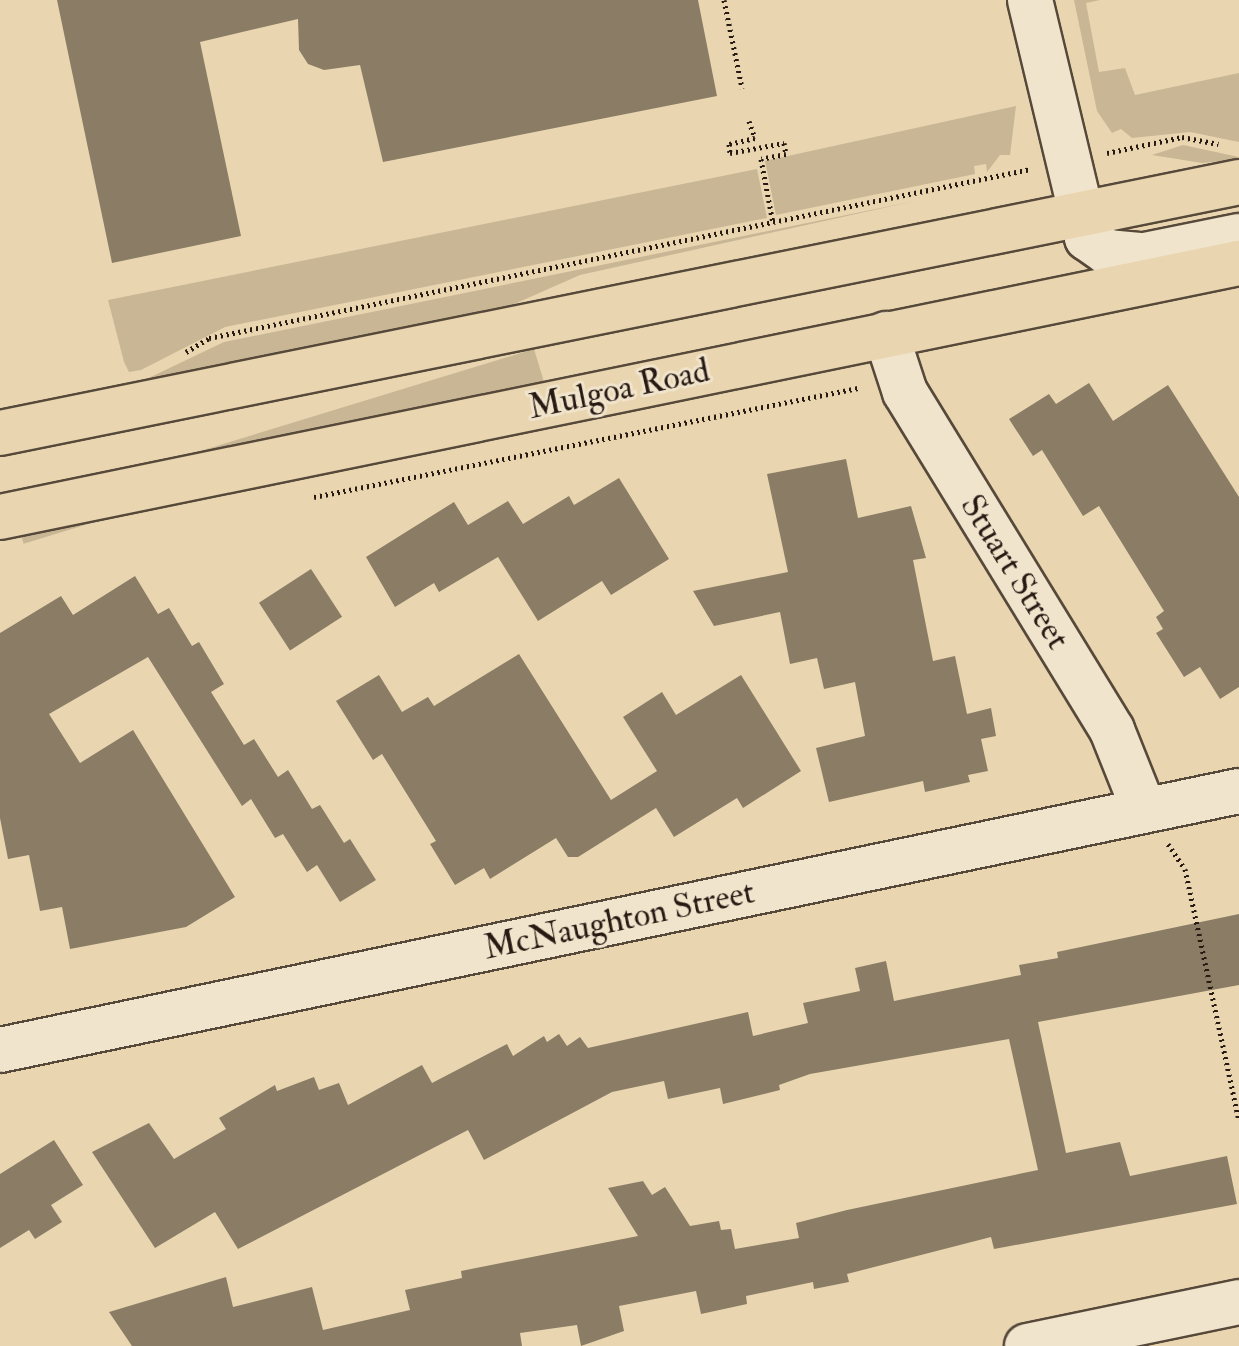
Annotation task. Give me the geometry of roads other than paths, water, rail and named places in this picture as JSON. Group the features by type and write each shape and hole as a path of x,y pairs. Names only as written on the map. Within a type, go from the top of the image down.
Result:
{"main road":[{"path":"0,433 1077,216 1233,164"},
{"name":"Mulgoa Road","path":"0,517 1239,263"}],"street":[{"path":"1030,0 1077,216 1097,247 1120,254 1239,236"},
{"name":"Stuart Street","path":"886,334 905,392 1112,730 1144,810"},
{"name":"McNaughton Street","path":"0,1050 1239,791"},
{"path":"1027,1346 1239,1302"}]}
